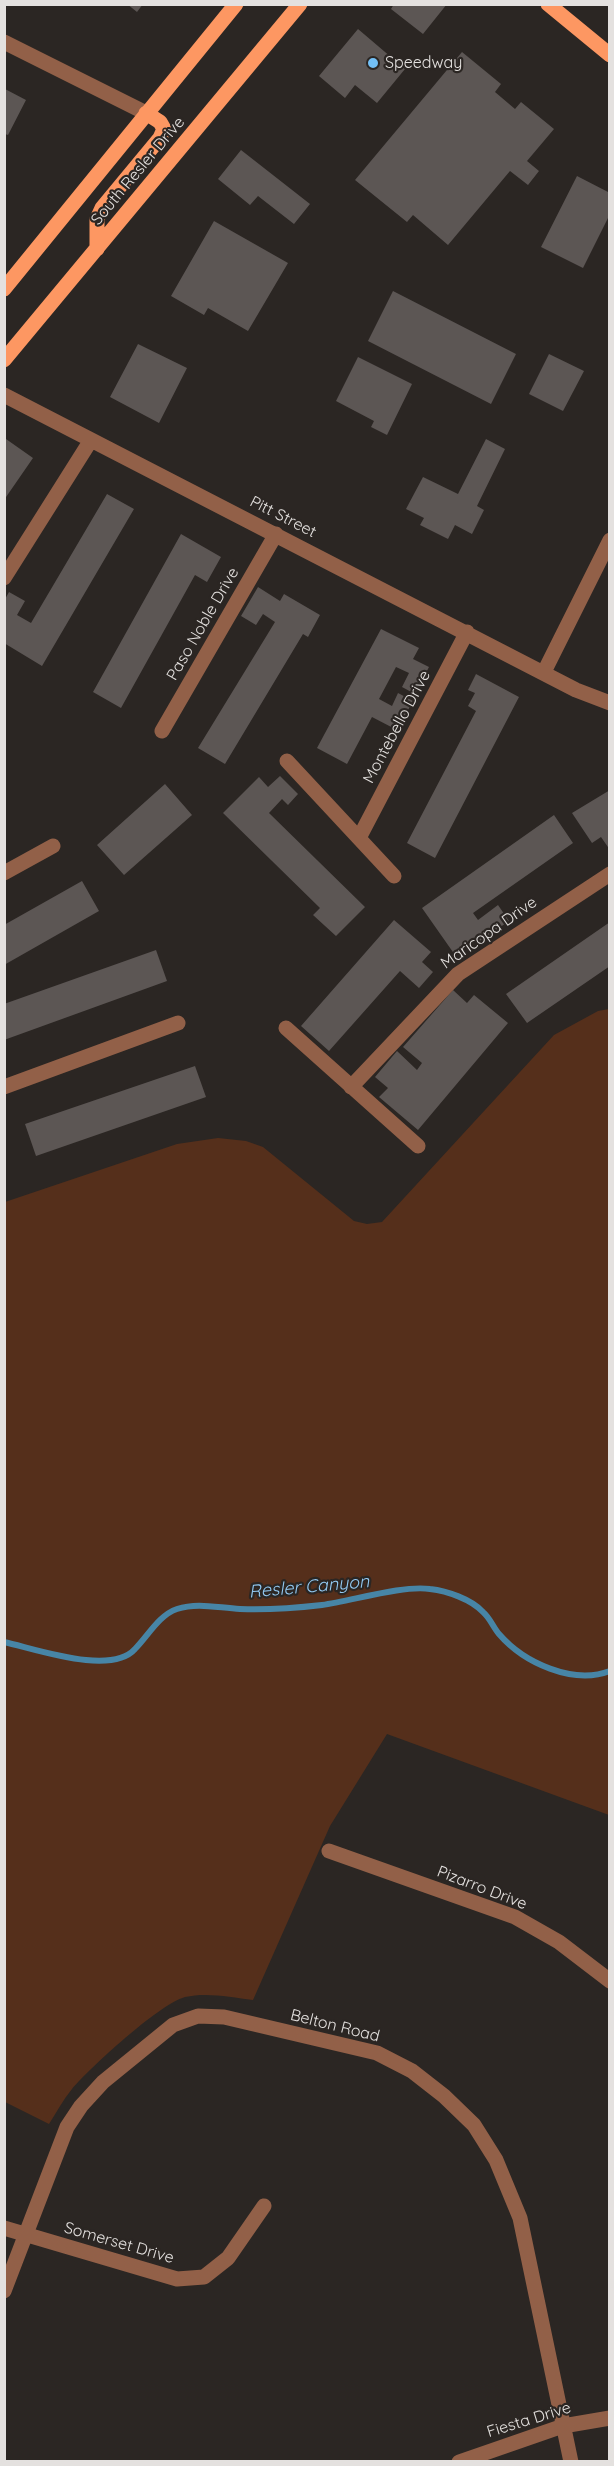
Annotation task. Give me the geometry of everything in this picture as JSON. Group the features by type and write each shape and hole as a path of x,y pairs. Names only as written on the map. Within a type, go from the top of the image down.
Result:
{"main road":[{"name":"South Resler Drive","path":"4,289 236,4"},
{"name":"South Resler Drive","path":"4,360 300,4"},
{"path":"548,4 609,55"},
{"path":"97,249 97,219 102,208 160,138 164,129 160,122 146,113"}],"street":[{"path":"4,42 146,113"},
{"name":"Pitt Street","path":"4,395 576,690 609,703"},
{"path":"4,578 92,440"},
{"name":"Paso Noble Drive","path":"162,732 276,534"},
{"path":"544,672 609,540"},
{"name":"Montebello Drive","path":"359,838 467,632"},
{"path":"287,761 394,876"},
{"path":"4,873 53,846"},
{"name":"Maricopa Drive","path":"351,1087 458,974 609,874"},
{"path":"4,1087 177,1023"},
{"path":"286,1028 418,1146"},
{"name":"Pizarro Drive","path":"329,1851 515,1917 560,1942 609,1981"},
{"name":"Belton Road","path":"4,2291 67,2127 81,2106 103,2082 173,2025 198,2016 224,2017 377,2053 411,2071 444,2096 474,2125 496,2160 520,2218 571,2462"},
{"name":"Somerset Drive","path":"4,2228 177,2279 204,2277 228,2258 264,2206"},
{"name":"Fiesta Drive","path":"459,2462 563,2426 609,2418"}],"shaded area":[{"path":"609,1009 609,1815 387,1734 330,1826 253,2000 201,1995 185,1997 173,2002 142,2024 94,2066 69,2093 49,2124 5,2102 5,1202 177,1144 218,1138 246,1141 263,1147 354,1221 367,1224 382,1222 554,1035 598,1011"}],"building":[{"path":"127,4 143,4 137,12"},
{"path":"394,4 447,4 423,34 391,9"},
{"path":"358,29 405,69 377,103 355,85 345,98 319,76"},
{"path":"462,52 501,84 495,92 515,109 521,102 554,129 527,161 539,171 528,185 510,171 448,245 413,215 407,222 355,180"},
{"path":"5,89 26,100 8,135 5,134"},
{"path":"241,150 310,204 294,224 258,196 250,205 218,179"},
{"path":"577,176 610,193 610,214 583,268 541,247"},
{"path":"214,221 288,263 248,331 208,308 204,315 171,296"},
{"path":"393,291 516,354 491,404 368,341"},
{"path":"138,344 187,368 159,423 110,397"},
{"path":"549,354 584,371 563,411 529,394"},
{"path":"358,357 412,384 387,435 371,427 374,421 336,401"},
{"path":"6,439 33,458 4,500 4,441"},
{"path":"486,439 505,449 477,506 484,510 472,534 455,525 448,539 420,525 424,518 406,509 423,477 458,494"},
{"path":"107,494 134,509 42,666 4,643 4,601 9,592 25,601 17,615 31,623"},
{"path":"181,534 221,557 207,582 195,575 121,708 93,692"},
{"path":"258,587 280,601 284,594 320,615 308,637 303,634 225,764 198,748 275,622 263,614 256,625 241,616"},
{"path":"381,629 419,648 413,659 429,667 415,694 402,687 409,673 396,667 379,699 392,706 398,693 413,701 397,730 372,717 347,764 317,748"},
{"path":"476,674 519,697 435,858 407,843 476,711 468,706 475,693 468,690"},
{"path":"280,776 298,794 288,805 282,799 269,813 365,907 336,936 313,915 320,908 223,813 259,777 268,787"},
{"path":"165,784 192,815 124,875 97,845"},
{"path":"610,790 610,850 601,837 592,843 572,813"},
{"path":"554,815 573,843 473,913 478,920 498,905 509,921 455,955 422,908"},
{"path":"82,881 99,911 4,965 4,925"},
{"path":"394,920 431,952 422,962 433,972 419,988 400,971 329,1051 301,1026"},
{"path":"610,922 610,966 527,1023 506,994"},
{"path":"156,950 167,981 4,1040 4,1004"},
{"path":"453,990 467,1003 474,995 508,1023 418,1130 379,1097 388,1088 375,1077 397,1051 417,1070 422,1063 403,1047"},
{"path":"195,1066 206,1097 36,1156 25,1124"}],"waterway":[{"name":"Resler Canyon","path":"4,1642 72,1658 109,1660 124,1657 135,1649 165,1616 185,1607 250,1609 302,1607 419,1588 444,1592 472,1603 485,1614 509,1644 535,1662 550,1669 581,1675 596,1675 610,1671"}],"place":[{"name":"Speedway","path":"373,63"}]}
